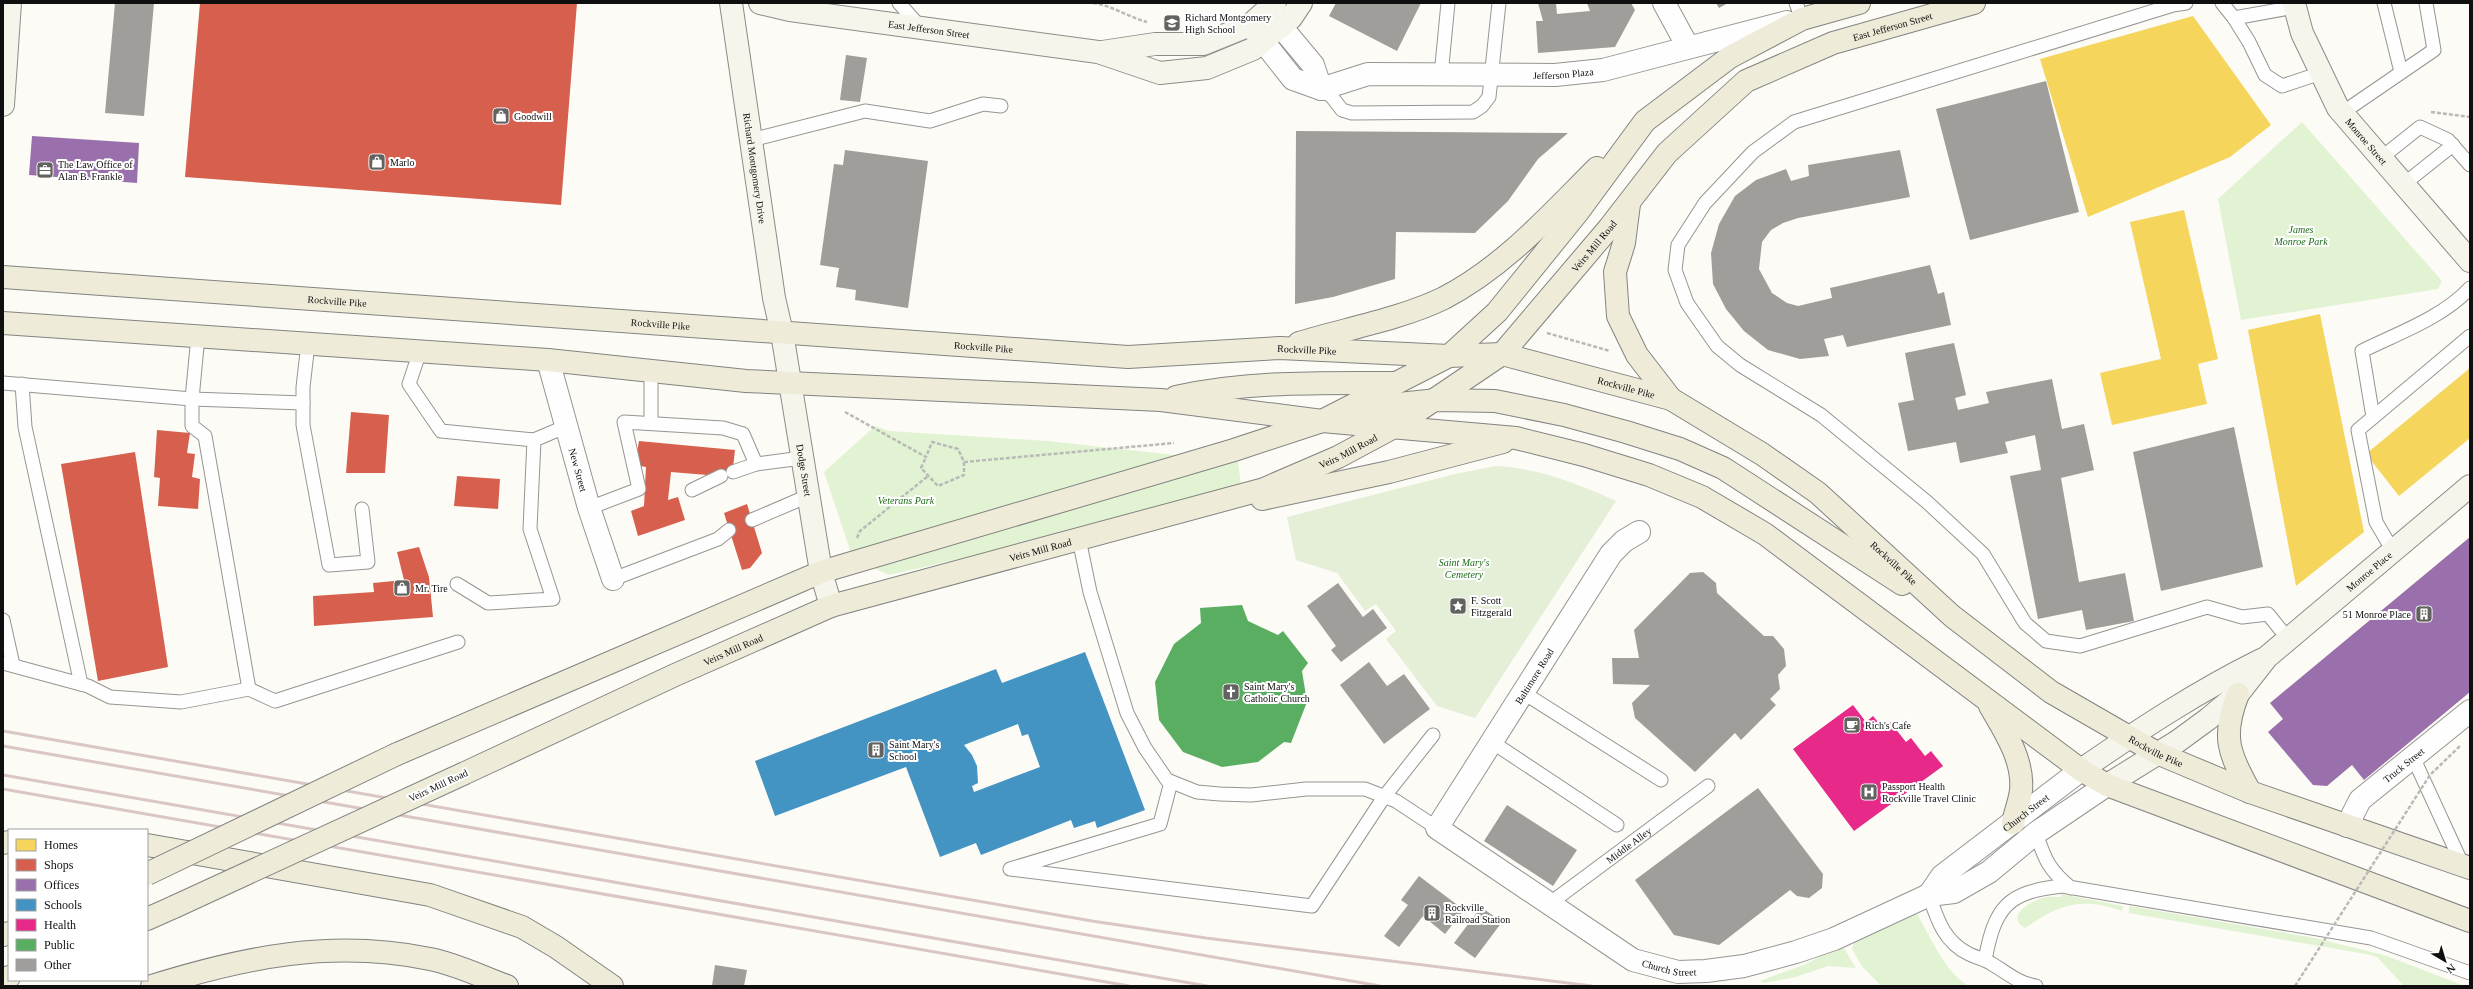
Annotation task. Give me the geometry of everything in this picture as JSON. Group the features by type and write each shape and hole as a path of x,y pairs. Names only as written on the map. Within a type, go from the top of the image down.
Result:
{"main road":[{"path":"1280,348 1397,315 1444,298 1484,274 1526,239 1645,121 1730,56 1799,11 1859,3"},
{"name":"East Jefferson Street","path":"1833,43 1974,3"},
{"name":"Veirs Mill Road","path":"148,919 465,773 682,671 831,606 1264,489 1338,457 1394,427 1437,400 1502,354 1629,204 1667,153 1746,82 1833,43"},
{"path":"1322,421 1449,356 1497,312 1578,212 1645,121"},
{"path":"1629,204 1624,243 1615,272 1618,316 1637,355 1671,399"},
{"name":"Rockville Pike","path":"3,277 1128,357 1280,348 1449,356 1502,354 1671,399 1762,454 1818,493 1952,616 2051,692 2157,753 2250,792 2467,867"},
{"path":"3,323 548,360 746,381 1161,400 1322,421 1516,438 1584,455 1642,472 1702,497 1765,534 2081,770 2107,785 2470,921"},
{"path":"1161,400 1207,390 1300,383 1396,383 1457,369 1502,354"},
{"path":"148,874 397,754 821,572 1234,450 1322,421 1399,404 1437,400 1503,402 1564,415 1680,449 1723,468 1952,616"},
{"path":"1168,515 1302,492 1389,472 1516,438"},
{"path":"2238,694 2231,712 2228,742 2232,756 2250,792"},
{"path":"1986,698 2009,740 2021,778 2021,790 2013,823"},
{"path":"148,845 430,895 522,927 556,947 612,986"},
{"path":"152,986 213,967 286,954 362,949 431,959 507,986"}],"street":[{"path":"3,105 10,3"},
{"name":"Richard Montgomery Drive","path":"731,3 774,298 782,333"},
{"name":"East Jefferson Street","path":"760,3 790,10 1098,52 1160,73 1207,68 1253,49 1263,42 1275,13"},
{"path":"1302,3 1275,13 1313,65 1321,88"},
{"path":"1664,3 1688,46"},
{"name":"Monroe Street","path":"2295,5 2302,33 2342,113 2470,261"},
{"name":"Jefferson Plaza","path":"1321,88 1368,74 1555,75 1603,70 1688,46 1799,11"},
{"name":"East Jefferson Street","path":"1098,52 1155,44 1203,44 1275,13"},
{"path":"1250,25 1293,79 1321,88"},
{"name":"Dodge Street","path":"782,333 821,572 831,606"},
{"name":"New Street","path":"548,360 590,508 613,579"},
{"name":"Monroe Place","path":"2128,737 2222,680 2267,657 2470,486"},
{"name":"Baltimore Road","path":"1437,828 1611,554 1624,541 1639,532"},
{"name":"Monroe Place","path":"2107,785 2178,741 2238,694 2267,657"},
{"name":"Truck Street","path":"2347,826 2360,800 2470,711"},
{"name":"Church Street","path":"1929,895 1942,876 2081,770 2128,737"},
{"name":"Church Street","path":"1437,828 1633,960 1678,972 1744,966 1826,942 1929,895 1954,892 1989,872 2036,833 2107,785"}],"lane":[{"path":"899,3 921,28"},
{"path":"1441,75 1448,3"},
{"path":"1321,88 1332,97 1342,110 1352,113 1462,114 1473,112 1482,106 1489,97 1490,75 1499,3"},
{"path":"2186,3 2173,5 1794,122 1753,152 1705,203 1678,245 1675,270 1688,304 1718,346 1740,365 1821,415 1927,502 1982,554 2025,623 2046,641 2080,646 2207,607 2242,617 2268,614 2288,640"},
{"path":"2222,3 2234,18 2265,75 2282,86 2321,72"},
{"path":"2384,3 2401,72"},
{"path":"2342,113 2434,50 2426,3"},
{"path":"2234,18 2295,5"},
{"path":"751,140 865,111 930,121 983,104 1001,106"},
{"path":"2381,158 2420,127 2448,140 2470,166"},
{"path":"2404,184 2453,145"},
{"path":"2373,417 2362,351 2443,310 2461,298 2470,288"},
{"path":"198,336 192,399 192,426 205,436 249,689"},
{"path":"2393,551 2376,522 2358,430 2470,336"},
{"path":"308,344 303,403 303,426 328,565 368,562 362,509"},
{"path":"420,351 409,384 441,431 534,440 566,426"},
{"path":"651,370 651,424"},
{"path":"3,383 192,399 303,403"},
{"path":"22,384 25,427 81,684"},
{"path":"590,508 639,489 624,422 723,428 743,434 756,464"},
{"path":"457,584 488,603 552,599 530,529 534,440"},
{"path":"692,490 727,474 756,464 802,458"},
{"path":"752,520 808,496"},
{"path":"613,579 718,539 729,530"},
{"path":"1079,539 1090,592 1127,713 1145,748 1167,780 1197,792 1220,794 1251,795 1306,789 1365,789 1396,801 1437,828"},
{"path":"3,620 8,664 81,684 110,697 181,702 249,689 274,701 458,642"},
{"path":"1524,693 1661,780"},
{"path":"1171,782 1160,824 1010,869 1312,906 1384,796 1433,735"},
{"path":"1492,742 1617,825"},
{"path":"2413,757 2467,867"},
{"name":"Middle Alley","path":"1549,904 1708,786"},
{"path":"2036,833 2044,859 2050,868 2072,888"},
{"path":"1985,960 1990,932 1997,914 2012,901 2042,888 2062,886 2371,938 2470,973"},
{"path":"1929,895 1939,925 1947,937 1969,955 1985,960 2025,985 2036,986"}],"path":[{"path":"1093,3 1103,4 1135,19 1152,22"},
{"path":"1543,333 1613,352"},
{"path":"845,412 926,457"},
{"path":"932,442 958,449 964,462 964,475 938,486 921,468 932,442"},
{"path":"964,462 1176,443"},
{"path":"856,538 860,531 870,525 928,476"},
{"path":"2295,986 2430,775 2461,745"}],"green space":[{"name":"James Monroe Park","path":"2302,122 2442,281 2438,289 2241,320 2218,199"},
{"name":"Veterans Park","path":"875,426 889,431 1047,441 1238,462 1241,485 1086,530 889,575 848,556 851,553 824,472"},
{"name":"Saint Mary's Cemetery","path":"1496,466 1512,467 1542,473 1572,483 1616,501 1475,718 1437,706 1386,639 1396,631 1376,604 1365,611 1337,573 1296,560 1287,517 1455,474"},
{"path":"2061,894 2123,906 2122,911 2094,904 2071,905 2049,913 2025,928 2019,924 2017,919 2018,915 2026,906 2044,897 2061,897"},
{"path":"2129,906 2315,938 2387,956 2465,986 2404,986 2377,957 2129,913"},
{"path":"1915,911 1945,962 1960,979 1969,986 1881,986 1861,965 1852,949 1855,939"},
{"path":"1842,945 1856,968 1828,966 1796,977 1763,983 1760,981 1806,964"}],"building: Homes":[{"path":"2193,16 2271,125 2230,157 2088,217 2040,59"},
{"path":"2184,210 2218,359 2198,364 2207,404 2112,425 2100,373 2161,359 2130,222"},
{"path":"2320,314 2364,532 2296,586 2248,330"},
{"path":"2470,368 2470,438 2399,496 2366,454"}],"building: Shops":[{"path":"200,3 577,3 561,205 185,177"},
{"path":"351,412 389,415 385,473 346,473"},
{"path":"157,430 190,433 187,453 195,454 192,477 200,479 198,509 158,506 160,478 154,477"},
{"path":"639,441 735,450 732,477 671,472 668,500 678,497 685,520 638,536 631,511 644,506 646,467 635,465"},
{"path":"135,452 168,667 98,681 61,464"},
{"path":"457,476 500,479 498,509 454,506"},
{"path":"747,504 762,553 750,568 742,570 724,513"},
{"name":"Mr. Tire","path":"419,547 429,577 433,617 314,626 313,596 374,592 373,583 404,580 397,552"}],"building: Offices":[{"path":"32,136 139,143 137,183 29,175"},
{"name":"51 Monroe Place","path":"2470,537 2470,692 2364,780 2352,765 2327,786 2313,785 2268,732 2283,719 2270,703"}],"building: Schools":[{"name":"Saint Mary's School","path":"1085,652 1145,810 1097,828 1095,821 1074,828 1071,820 981,855 976,843 940,857 906,767 775,816 755,761 996,669 1002,683","holes":["1018,724 1022,736 1028,734 1040,767 974,792 972,786 978,783 977,766 972,755 964,745"]}],"building: Health":[{"path":"1853,705 1866,722 1873,716 1883,728 1890,722 1906,742 1911,738 1925,756 1931,751 1943,766 1854,831 1793,749"}],"building: Public":[{"name":"Saint Mary's Catholic Church","path":"1242,605 1248,621 1278,635 1283,631 1308,663 1302,671 1307,702 1291,743 1284,742 1258,762 1222,767 1183,752 1159,720 1155,682 1174,644 1201,623 1200,608"}],"building: Other":[{"path":"115,3 154,3 144,116 105,113"},
{"path":"1336,3 1421,3 1397,51 1329,16"},
{"path":"1538,3 1556,3 1557,14 1590,11 1587,3 1631,3 1635,10 1615,47 1538,53 1536,21 1543,21"},
{"path":"1716,3 1728,3 1719,8"},
{"path":"846,55 867,58 860,102 840,100"},
{"path":"2046,81 2079,212 1970,240 1936,109"},
{"path":"1296,131 1568,133 1538,159 1508,201 1475,233 1396,232 1395,279 1333,297 1295,304"},
{"path":"845,150 928,161 908,308 855,300 856,290 836,287 839,268 820,265 834,164 843,165"},
{"path":"1900,150 1910,197 1798,218 1783,223 1771,230 1762,242 1759,269 1772,293 1787,303 1798,306 1832,298 1830,288 1930,265 1938,294 1944,292 1951,325 1847,347 1843,335 1824,339 1829,356 1800,359 1768,350 1744,331 1726,309 1713,284 1711,253 1719,224 1735,196 1756,180 1786,169 1791,181 1809,176 1808,165"},
{"path":"1954,343 1966,395 1955,398 1958,410 1989,403 1986,392 2052,379 2062,429 2084,424 2094,470 2061,478 2079,582 2125,573 2134,621 2086,630 2082,610 2038,619 2010,476 2041,470 2035,435 2005,442 2008,453 1960,463 1956,442 1908,451 1898,403 1914,400 1905,353"},
{"path":"2234,427 2263,567 2161,591 2133,452"},
{"path":"1703,572 1716,583 1717,593 1764,636 1773,636 1784,649 1786,666 1778,675 1780,689 1770,699 1776,705 1741,740 1735,733 1695,772 1635,718 1632,703 1650,685 1613,684 1612,658 1639,658 1634,630 1690,573"},
{"path":"1338,583 1363,617 1373,609 1387,628 1341,662 1331,650 1336,646 1307,606"},
{"path":"1369,662 1387,686 1404,674 1430,709 1384,744 1340,685"},
{"path":"1758,788 1823,874 1822,888 1809,898 1797,896 1790,890 1719,945 1674,935 1635,880"},
{"path":"1507,805 1577,850 1553,886 1484,841"},
{"name":"Rockville Railroad Station","path":"1419,876 1464,910 1445,934 1423,916 1399,947 1384,936 1408,905 1401,900"},
{"path":"1481,907 1502,922 1475,958 1454,943"},
{"path":"715,965 747,970 744,986 712,986"}],"railway":[{"path":"3,731 1092,921 1206,938 1592,986"},
{"path":"3,746 1380,986"},
{"path":"3,775 1207,986"},
{"path":"3,789 1129,986"}],"place":[{"name":"Richard Montgomery High School","path":"1172,23"},
{"name":"Goodwill","path":"501,116"},
{"name":"Marlo","path":"377,162"},
{"name":"The Law Office of Alan B. Frankle","path":"45,170"},
{"name":"Mr. Tire","path":"402,588"},
{"name":"F. Scott Fitzgerald","path":"1458,606"},
{"name":"51 Monroe Place","path":"2424,614"},
{"name":"Saint Mary's Catholic Church","path":"1231,692"},
{"name":"Rich's Cafe","path":"1852,725"},
{"name":"Saint Mary's School","path":"876,750"},
{"name":"Passport Health Rockville Travel Clinic","path":"1869,792"},
{"name":"Rockville Railroad Station","path":"1432,913"}]}
